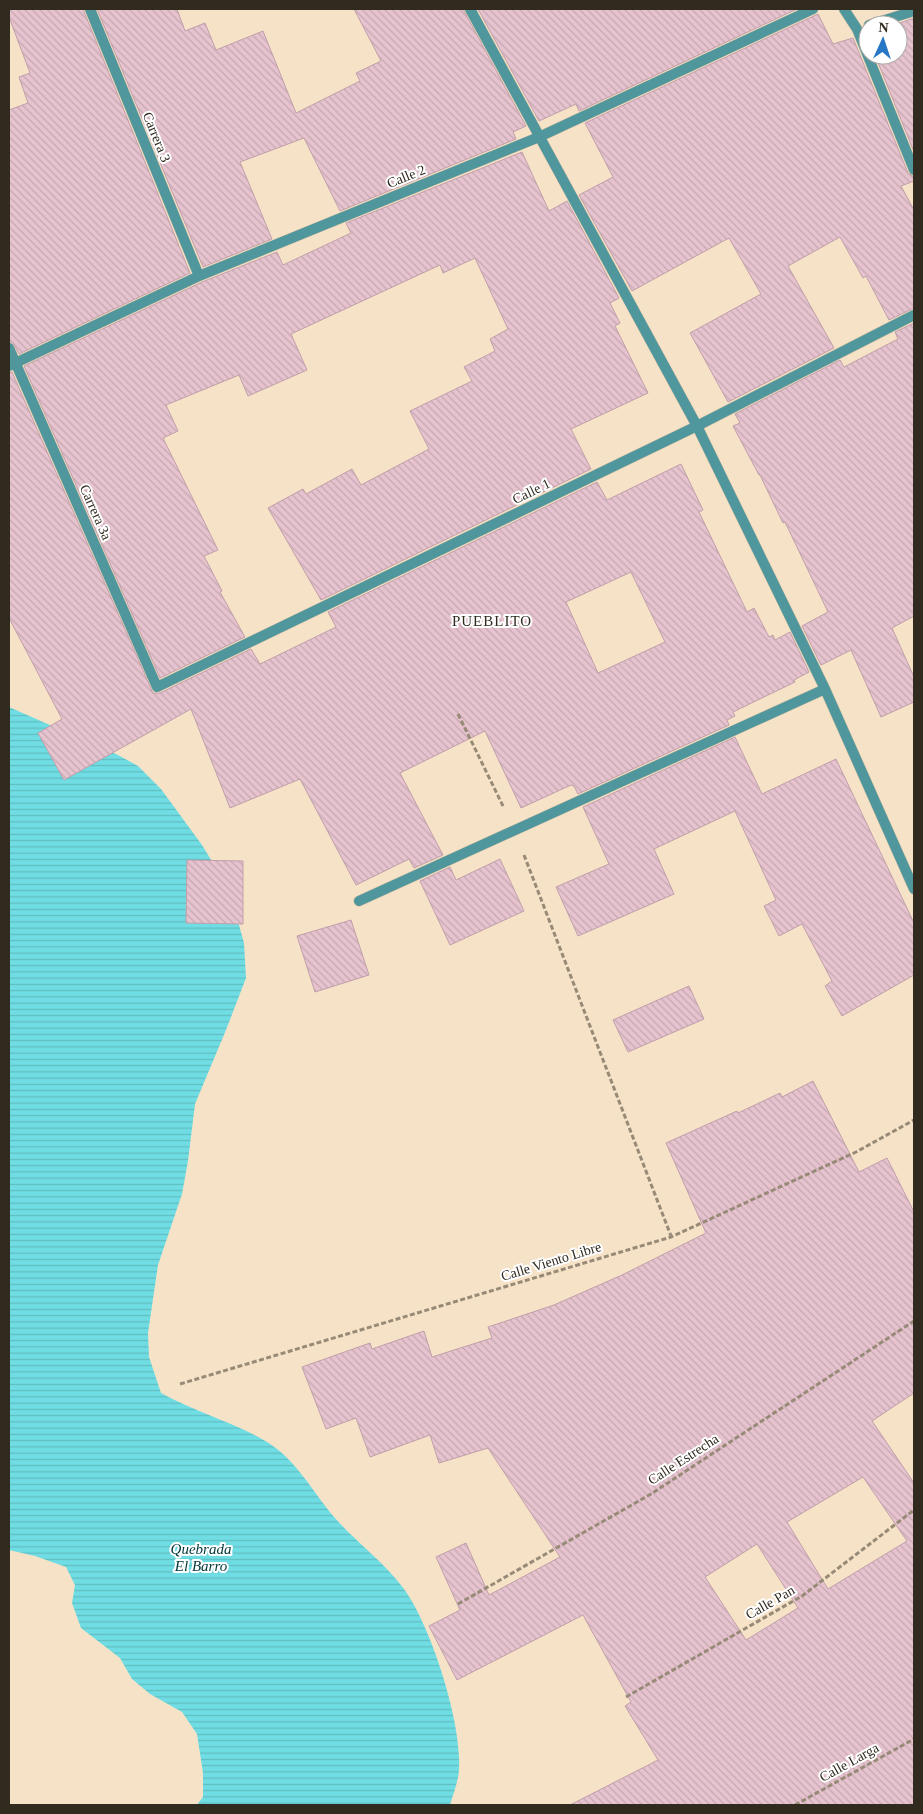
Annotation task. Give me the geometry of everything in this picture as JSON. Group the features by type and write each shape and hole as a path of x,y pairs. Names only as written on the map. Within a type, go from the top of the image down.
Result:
{"street":[{"name":"Carrera 3","path":"90,9 199,276"},
{"path":"470,9 697,426 825,689 914,889"},
{"name":"Calle 2","path":"12,365 199,276 539,137 813,9"},
{"path":"844,9 856,29 914,170"},
{"path":"901,15 914,11"},
{"name":"Calle 1","path":"157,687 697,426 914,315"},
{"name":"Carrera 3a","path":"9,348 12,365 157,687"},
{"path":"358,901 825,689"}],"path":[{"path":"458,714 514,830 671,1236"},
{"name":"Calle Viento Libre","path":"180,1384 671,1236 856,1152 914,1120"},
{"name":"Calle Estrecha","path":"458,1604 650,1494 914,1321"},
{"name":"Calle Pan","path":"626,1697 802,1596 914,1510"},
{"name":"Calle Larga","path":"795,1805 914,1739"}],"water":[{"name":"Quebrada El Barro","path":"9,707 118,755 138,766 161,789 202,845 224,881 244,943 246,978 195,1104 182,1194 158,1265 148,1333 149,1357 161,1393 254,1435 277,1449 296,1467 335,1518 388,1570 404,1589 414,1605 434,1650 450,1701 459,1749 459,1773 450,1805 197,1805 203,1797 203,1773 197,1734 182,1712 150,1694 132,1679 120,1658 81,1628 72,1603 75,1585 66,1567 35,1556 9,1550"}],"building":[{"path":"9,9 83,9 190,273 19,354 13,343 9,341 9,110 28,103 19,77 30,73 9,17"},
{"path":"97,9 177,9 185,31 205,23 216,50 263,31 296,113 360,81 356,73 381,61 354,9 463,9 526,126 513,132 516,139 340,211 304,138 240,162 272,239 203,267"},
{"path":"478,9 797,9 579,111 576,104 539,121"},
{"path":"818,14 833,44 853,38 858,50 858,65 864,65 908,173 914,177 914,181 901,186 914,210 914,308 889,320 866,276 863,278 840,237 788,266 834,348 728,402 690,333 761,294 729,238 632,291 579,195 613,177 585,123"},
{"path":"914,18 914,152 879,65 908,65 908,20"},
{"path":"522,152 549,211 567,201 619,298 610,303 620,323 615,326 648,393 571,429 591,469 321,600 268,508 303,489 306,494 352,469 361,485 429,449 410,411 472,381 464,367 495,351 490,339 508,329 475,258 443,273 440,265 291,334 307,370 248,396 239,375 166,405 178,431 163,438 218,550 204,556 222,591 220,592 245,637 160,678 24,366 202,282 277,252 283,265 351,233 346,223"},
{"path":"914,323 914,616 892,628 914,677 914,702 881,717 851,650 821,665 802,626 828,612 785,522 783,523 760,475 733,426 740,423 735,414 840,360 844,367 898,339 895,332"},
{"path":"12,372 153,693 160,693 251,649 260,664 336,627 328,612 597,482 607,500 681,464 703,510 699,512 747,612 754,608 769,637 773,635 775,640 790,632 809,672 794,680 795,682 733,712 735,716 727,720 729,725 578,794 574,786 571,785 521,808 485,731 400,773 443,855 414,868 409,859 356,885 300,779 230,808 191,709 64,780 38,733 62,719 9,618 9,373","holes":["631,572 665,642 598,673 566,602"]},
{"path":"735,737 762,794 836,759 914,923 914,975 842,1016 825,986 832,981 802,924 779,936 764,906 776,900 735,811 654,849 674,894 578,936 556,887 609,864 583,807"},
{"path":"500,859 524,911 450,945 420,881 450,867 456,880"},
{"path":"187,860 243,861 243,924 186,923"},
{"path":"351,920 369,975 315,992 297,936"},
{"path":"689,986 704,1019 628,1052 613,1020"},
{"path":"813,1081 859,1172 887,1158 914,1212 914,1393 872,1421 914,1483 914,1805 570,1805 658,1760 625,1706 631,1702 583,1615 457,1680 429,1626 460,1610 436,1557 466,1543 489,1595 560,1557 488,1448 439,1463 430,1435 370,1457 356,1418 326,1429 302,1367 370,1343 372,1349 424,1331 432,1357 492,1338 488,1327 554,1305 622,1275 706,1233 666,1143 780,1093 782,1097","holes":["863,1477 907,1541 828,1589 787,1522","757,1544 798,1608 746,1640 705,1577"]}],"district":[{"name":"PUEBLITO","path":"492,621"}]}
